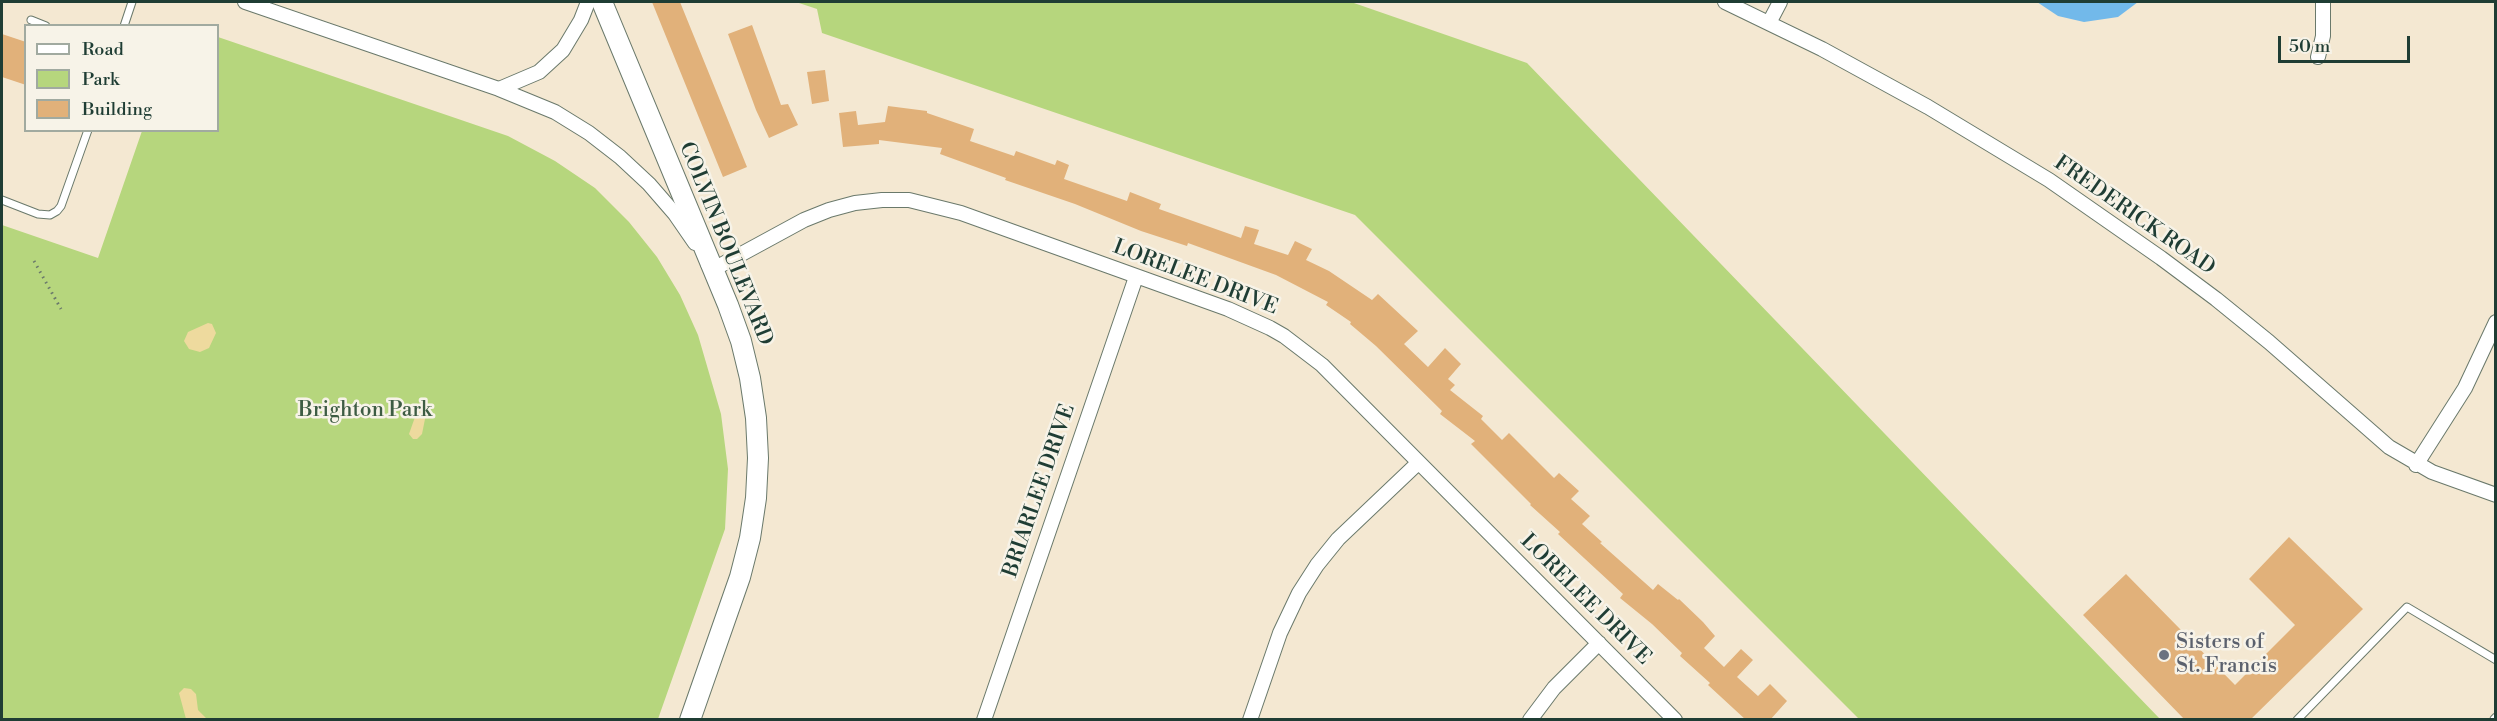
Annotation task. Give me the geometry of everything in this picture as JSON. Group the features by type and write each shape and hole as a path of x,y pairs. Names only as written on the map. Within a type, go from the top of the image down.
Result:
{"street":[{"path":"245,2 499,89 555,112 589,133 649,184 675,214 712,270"},
{"path":"499,89 539,72 563,51 581,20 588,2"},
{"name":"COLVIN BOULEVARD","path":"602,2 728,305 748,369 756,418 758,458 756,498 745,557 690,720"},
{"name":"FREDERICK ROAD","path":"1725,2 1928,107 2049,180 2106,218 2216,299 2389,447 2416,465 2496,495"},
{"path":"1769,23 1780,2"},
{"path":"2318,57 2323,36 2323,2"},
{"name":"LORELEE DRIVE","path":"712,270 821,213 855,203 882,200 909,201 935,205 1228,309 1284,336 1322,365 1675,720"},
{"name":"BRIARLEE DRIVE","path":"984,720 1136,277"},
{"path":"2416,465 2465,388 2496,322"},
{"path":"1250,720 1280,633 1299,593 1317,565 1338,539 1418,463"},
{"path":"1530,720 1554,688 1599,643"}],"lane":[{"path":"125,24 132,2"},
{"path":"31,20 41,24"},
{"path":"2,200 38,214 50,215 57,211 61,206 86,132"},
{"path":"2297,720 2407,607 2496,660"}],"path":[{"path":"34,261 61,309"}],"green space":[{"path":"796,2 1351,2 1527,63 2160,719 1859,719 1355,215 822,33 817,9"},
{"name":"Brighton Park","path":"219,37 508,136 555,161 595,188 629,222 657,257 680,295 698,335 721,414 728,469 725,529 658,719 2,720 2,225 98,258 142,132 219,132"}],"sand":[{"path":"208,323 212,324 216,333 209,348 200,352 189,349 184,341 188,332"},
{"path":"420,403 424,406 426,414 422,434 417,439 413,439 409,434"},
{"path":"184,688 191,689 196,694 198,710 207,719 186,719 179,693"}],"water":[{"path":"2037,2 2138,2 2118,17 2084,22 2058,16"}],"building":[{"path":"652,2 680,2 747,167 723,177"},
{"path":"752,25 781,105 788,104 798,125 769,138 756,110 728,34"},
{"path":"2,34 24,41 24,84 2,77"},
{"path":"825,70 829,101 812,104 807,72"},
{"path":"888,106 927,111 927,113 974,129 970,141 1014,156 1016,151 1055,165 1057,160 1069,165 1064,179 1127,201 1130,192 1161,204 1159,209 1241,238 1245,226 1259,230 1254,244 1288,255 1295,241 1312,249 1306,260 1329,271 1372,300 1378,294 1418,331 1404,344 1428,367 1445,348 1461,364 1448,379 1455,385 1450,390 1483,416 1481,419 1502,440 1509,433 1554,478 1559,473 1579,491 1571,499 1590,516 1582,524 1653,590 1658,584 1679,599 1703,622 1715,636 1704,648 1724,667 1741,649 1753,660 1737,677 1758,696 1770,684 1787,701 1770,720 1746,720 1680,656 1682,653 1620,598 1623,594 1558,534 1560,532 1530,505 1471,444 1475,441 1440,414 1442,411 1376,346 1350,324 1351,322 1326,305 1328,302 1276,275 1188,243 1187,246 1141,231 1075,204 1005,180 1006,178 940,154 942,148 879,140 879,144 843,147 839,113 856,111 858,125 885,122"},
{"name":"Sisters of St. Francis","path":"2289,537 2363,609 2250,720 2185,720 2083,615 2126,574 2235,685 2295,625 2249,579"}],"place":[{"name":"Sisters of St. Francis","path":"2164,655"}]}
